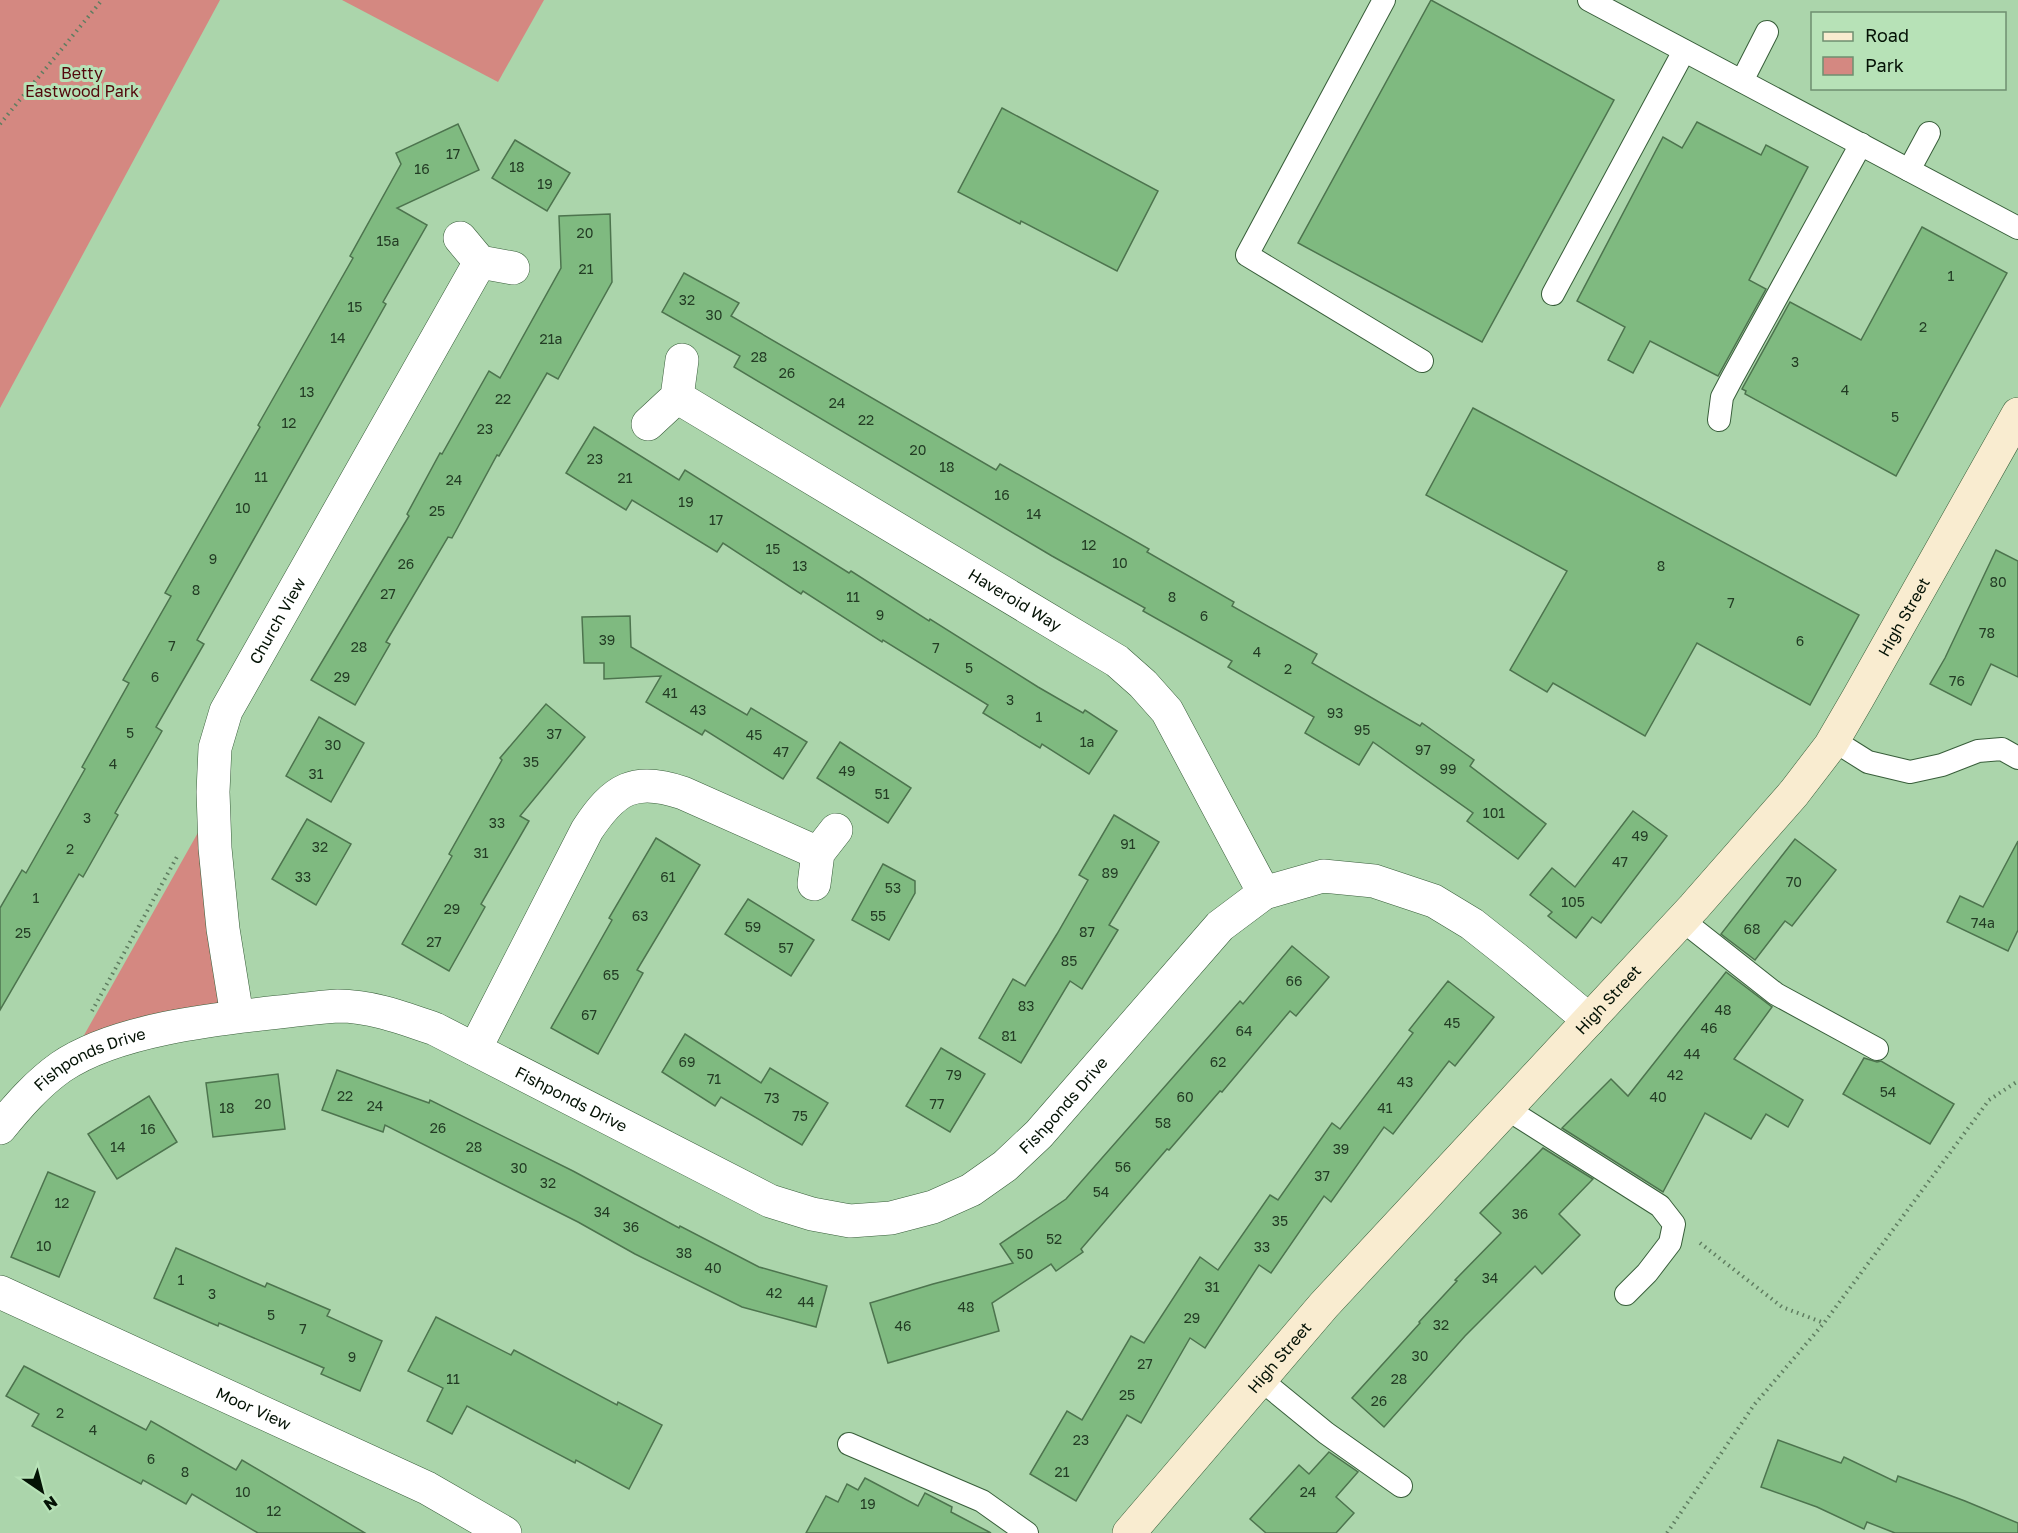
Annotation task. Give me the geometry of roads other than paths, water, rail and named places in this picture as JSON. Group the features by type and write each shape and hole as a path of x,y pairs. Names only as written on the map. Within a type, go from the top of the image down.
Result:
{"street":[{"name":"Church View","path":"237,1016 223,929 215,848 213,792 215,748 226,711 470,250 513,268"},
{"path":"648,424 677,398 682,360"},
{"name":"Haveroid Way","path":"677,398 1117,661 1143,684 1167,711 1264,893"},
{"name":"High Street","path":"1129,1533 1324,1305 1682,920 1794,793 1833,740 1858,698 2018,414"},
{"path":"475,1049 587,830 602,808 619,792 640,786 664,786 823,856"},
{"name":"Fishponds Drive","path":"0,1128 26,1097 61,1067 111,1042 159,1030 237,1016 339,1006 384,1011 435,1029 770,1201 812,1214 850,1221 891,1218 933,1207 961,1195 1005,1166 1039,1134 1220,926 1264,893 1323,876 1374,881 1434,901 1472,924 1515,957 1589,1020"},
{"name":"Moor View","path":"0,1292 427,1488 505,1533"}],"lane":[{"path":"1384,0 1247,255 1422,361"},
{"path":"1589,0 2018,228"},
{"path":"1742,81 1767,32"},
{"path":"1553,294 1684,51"},
{"path":"1909,170 1929,133"},
{"path":"1719,420 1722,397 1860,144"},
{"path":"1833,740 1868,762 1910,772 1942,765 1978,751 2001,749 2018,758"},
{"path":"1682,920 1776,994 1876,1049"},
{"path":"1507,1109 1660,1206 1674,1224 1670,1243 1647,1273 1626,1294"},
{"path":"1260,1379 1326,1434 1401,1486"},
{"path":"849,1444 982,1501 1027,1533"}],"park label":[{"name":"Betty Eastwood Park","path":"82,82"}]}
